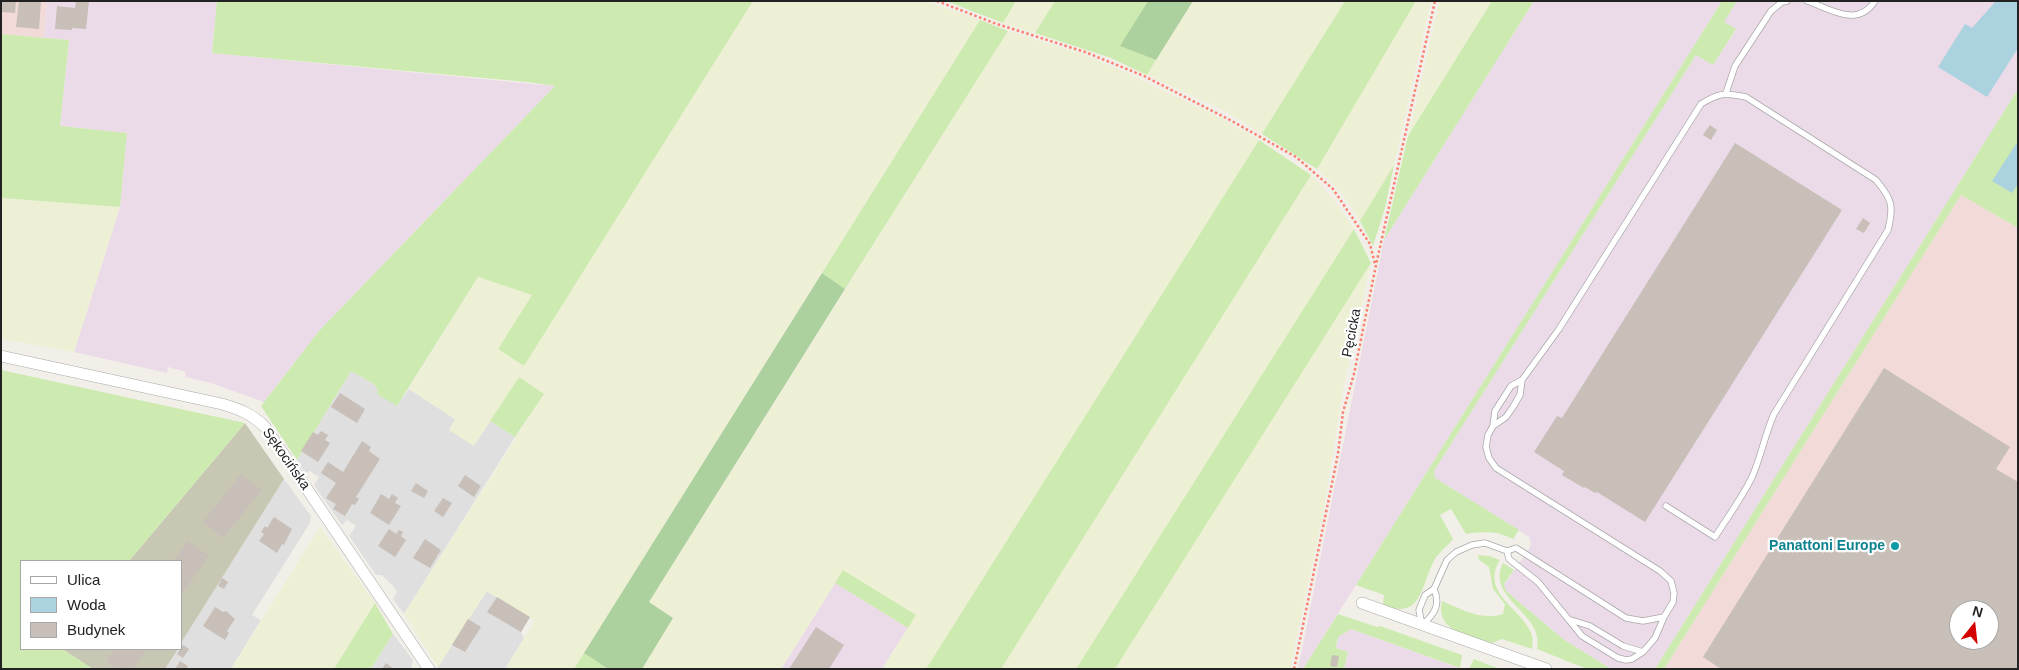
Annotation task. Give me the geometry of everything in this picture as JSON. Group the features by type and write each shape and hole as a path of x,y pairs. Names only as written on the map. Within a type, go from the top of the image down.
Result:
{"street":[{"name":"Sękocińska","path":"1,356 222,404 247,412 257,419 265,427 429,669"},
{"path":"1362,603 1546,669"}],"lane":[{"path":"1726,93 1734,66 1771,10 1782,2 1787,1"},
{"path":"1807,1 1833,12 1855,15 1863,12 1875,1"},
{"path":"1507,551 1509,559 1538,582 1571,620 1582,636 1618,658 1632,659 1643,652 1655,638 1673,602 1674,593 1671,581 1660,571 1496,468 1489,458 1486,447 1488,436 1493,426 1495,411 1511,386 1522,380 1559,329 1701,104 1716,95 1726,93 1746,97 1876,180 1888,194 1892,212 1888,230 1774,414 1765,434 1759,460 1752,478 1715,537 1666,506"},
{"path":"1493,426 1510,412 1520,395 1522,380"},
{"path":"1434,590 1438,598 1433,616 1422,625 1419,610 1425,595 1434,590 1447,560 1456,552 1472,545 1485,544 1507,551 1516,548 1626,618 1643,621 1664,617"},
{"path":"1571,620 1590,626 1623,646 1643,652"}],"path":[{"path":"937,1 994,23 1085,52 1144,76 1230,120 1296,157 1333,189 1370,244 1376,265"},
{"name":"Pęcicka","path":"1294,669 1338,454 1343,412 1354,374 1376,265 1436,1"}],"shaded area":[{"path":"1,1 47,1 44,38 1,34"},
{"path":"47,1 217,1 212,53 555,86 319,331 264,402 211,383 185,377 186,372 168,367 167,373 74,352 120,207 127,133 60,126 69,40 44,38"},
{"path":"753,1 926,1 980,20 574,669 505,669 535,621 487,591 438,667 404,614 544,394 519,377 474,446 449,430 455,419 409,389 478,277 532,295 498,349 524,366"},
{"path":"1016,1 1055,1 1035,33 1003,23"},
{"path":"1193,1 1345,1 1262,134 1225,111 1147,75"},
{"path":"1416,1 1431,1 1394,165 1360,221 1340,191 1317,169"},
{"path":"1439,1 1492,1 1408,136 1431,40"},
{"path":"1534,1 1722,1 1303,669 1298,669 1384,240"},
{"path":"1737,1 2018,1 2018,89 1655,669 1611,669 1563,639 1506,591 1504,585 1529,549 1531,543 1529,537 1435,478 1434,471 1696,55 1713,65 1736,30 1724,22"},
{"path":"1008,31 1080,53 1116,68 1223,119 1259,140 926,669 882,669 916,615 843,571 781,669 642,669 673,618 649,602"},
{"path":"1311,175 1334,200 1354,229 1076,669 1001,669"},
{"name":"Panattoni Europe","path":"1961,195 2018,228 2018,669 1664,669"},
{"path":"1,198 120,207 74,352 1,339"},
{"path":"1371,263 1343,390 1323,514 1290,669 1115,669"},
{"path":"351,371 374,384 378,391 397,406 409,389 455,419 473,446 490,421 515,437 404,614 393,599 397,592 394,587 382,575 376,575 349,536 356,526 347,520 342,525 314,485 319,477 310,471 305,473 297,460"},
{"path":"245,423 284,479 182,641 182,560 130,560"},
{"path":"284,479 311,516 310,523 252,615 261,620 231,669 165,669 177,650 182,650 182,641"},
{"path":"320,527 375,603 334,669 231,669"},
{"path":"835,583 908,628 882,669 781,669"},
{"path":"486,591 530,617 521,632 524,638 505,669 439,669 438,667"},
{"path":"1351,629 1462,669 1344,669 1348,652 1336,648 1338,637"},
{"path":"393,634 413,660 411,669 371,669"},
{"path":"64,650 177,650 165,669 93,669"}],"green space":[{"path":"217,1 753,1 524,366 498,349 532,295 478,277 397,406 377,394 378,391 374,384 351,371 297,460 261,406 319,331 555,86 212,53"},
{"path":"946,1 1016,1 1003,23"},
{"path":"1055,1 1148,1 1121,46 1156,60 1147,75 1111,58 1035,33"},
{"path":"1148,1 1193,1 1156,60 1120,46"},
{"path":"1345,1 1416,1 1317,169 1262,134"},
{"path":"1492,1 1534,1 1384,240 1408,136"},
{"path":"1722,1 1737,1 1724,22 1736,29 1713,65 1696,55 1434,471 1435,478 1519,530 1513,539 1502,534 1490,532 1466,534 1451,509 1440,515 1453,539 1435,559 1417,599 1405,609 1383,604 1384,595 1356,585"},
{"path":"980,20 1008,31 845,289 822,273"},
{"path":"1,34 69,40 60,126 127,133 120,207 1,198"},
{"path":"2018,89 2018,228 1961,195 1664,669 1655,669"},
{"path":"1259,140 1311,175 1001,669 926,669"},
{"path":"1394,165 1385,208 1373,246 1360,221"},
{"path":"1354,229 1371,263 1115,669 1076,669"},
{"path":"822,273 845,289 649,602 673,618 642,669 608,669 584,653"},
{"path":"1,370 245,423 130,560 20,560 20,650 64,650 93,669 1,669"},
{"path":"519,377 544,394 515,437 490,421"},
{"path":"1478,555 1500,560 1495,574 1496,586 1502,596 1528,626 1532,637 1532,649 1502,639 1492,643 1465,635 1449,626 1444,620 1441,611 1442,601 1479,615 1495,616 1503,614 1505,604 1493,589 1489,567 1479,560"},
{"path":"1503,563 1514,570 1504,584 1506,591 1563,639 1611,669 1587,669 1537,649 1537,636 1533,625 1508,597 1502,587 1500,576"},
{"path":"843,570 916,615 908,628 835,583"},
{"path":"375,603 393,634 371,669 334,669"},
{"path":"1338,614 1377,627 1380,626 1462,655 1460,668 1351,629 1338,637 1336,648 1348,652 1344,669 1303,669"},
{"path":"584,653 608,669 574,669"},
{"path":"1474,659 1500,669 1469,669"}],"water":[{"path":"1996,1 2018,1 2018,48 1987,97 1938,67 1965,24 1972,28"},
{"path":"2018,141 2018,184 2012,193 1992,181"}],"building":[{"path":"1,1 16,1 15,13 1,12"},
{"path":"19,1 41,1 39,29 16,27"},
{"path":"76,1 89,1 86,29 55,29 57,6 75,8"},
{"path":"1710,125 1717,130 1711,140 1703,135"},
{"path":"1735,143 1842,210 1645,522 1597,492 1595,493 1584,488 1562,475 1564,471 1534,452 1557,416 1562,418"},
{"path":"1863,218 1870,223 1864,233 1856,229"},
{"name":"Panattoni Europe","path":"1884,368 2010,447 1996,469 2018,482 2018,669 1721,669 1703,657"},
{"path":"340,393 365,409 357,423 331,407"},
{"path":"321,431 328,435 325,440 330,443 318,462 301,451 313,432 318,435"},
{"path":"362,441 371,447 369,451 380,459 356,497 359,499 355,505 352,504 345,516 333,509 336,504 326,498 336,483 321,473 328,462 343,472"},
{"path":"241,474 262,490 223,538 203,522"},
{"path":"465,475 481,486 474,497 458,486"},
{"path":"416,483 428,491 424,498 411,491"},
{"path":"381,494 389,499 392,494 398,498 395,503 401,506 389,525 370,513"},
{"path":"443,498 452,503 443,517 434,511"},
{"path":"274,517 292,529 284,545 282,544 277,553 259,541 264,534 261,532 265,526 267,528"},
{"path":"389,529 396,534 399,530 403,532 401,536 406,540 395,557 378,546"},
{"path":"425,539 441,550 430,568 413,558"},
{"path":"188,541 209,556 182,594 182,560 174,560"},
{"path":"222,578 228,582 224,589 218,586"},
{"path":"497,597 530,617 521,632 487,612"},
{"path":"215,607 223,612 226,611 235,619 227,631 229,633 225,640 203,626"},
{"path":"468,619 481,627 465,652 452,645"},
{"path":"816,627 844,645 829,669 789,669"},
{"path":"183,645 189,649 183,658 177,654 182,650"},
{"path":"114,650 145,650 133,669 117,669 106,662"},
{"path":"1332,655 1339,656 1337,667 1330,666"},
{"path":"180,661 188,666 186,669 175,669"},
{"path":"386,663 394,669 382,669"}],"place":[{"name":"Panattoni Europe","path":"1895,546"}]}
